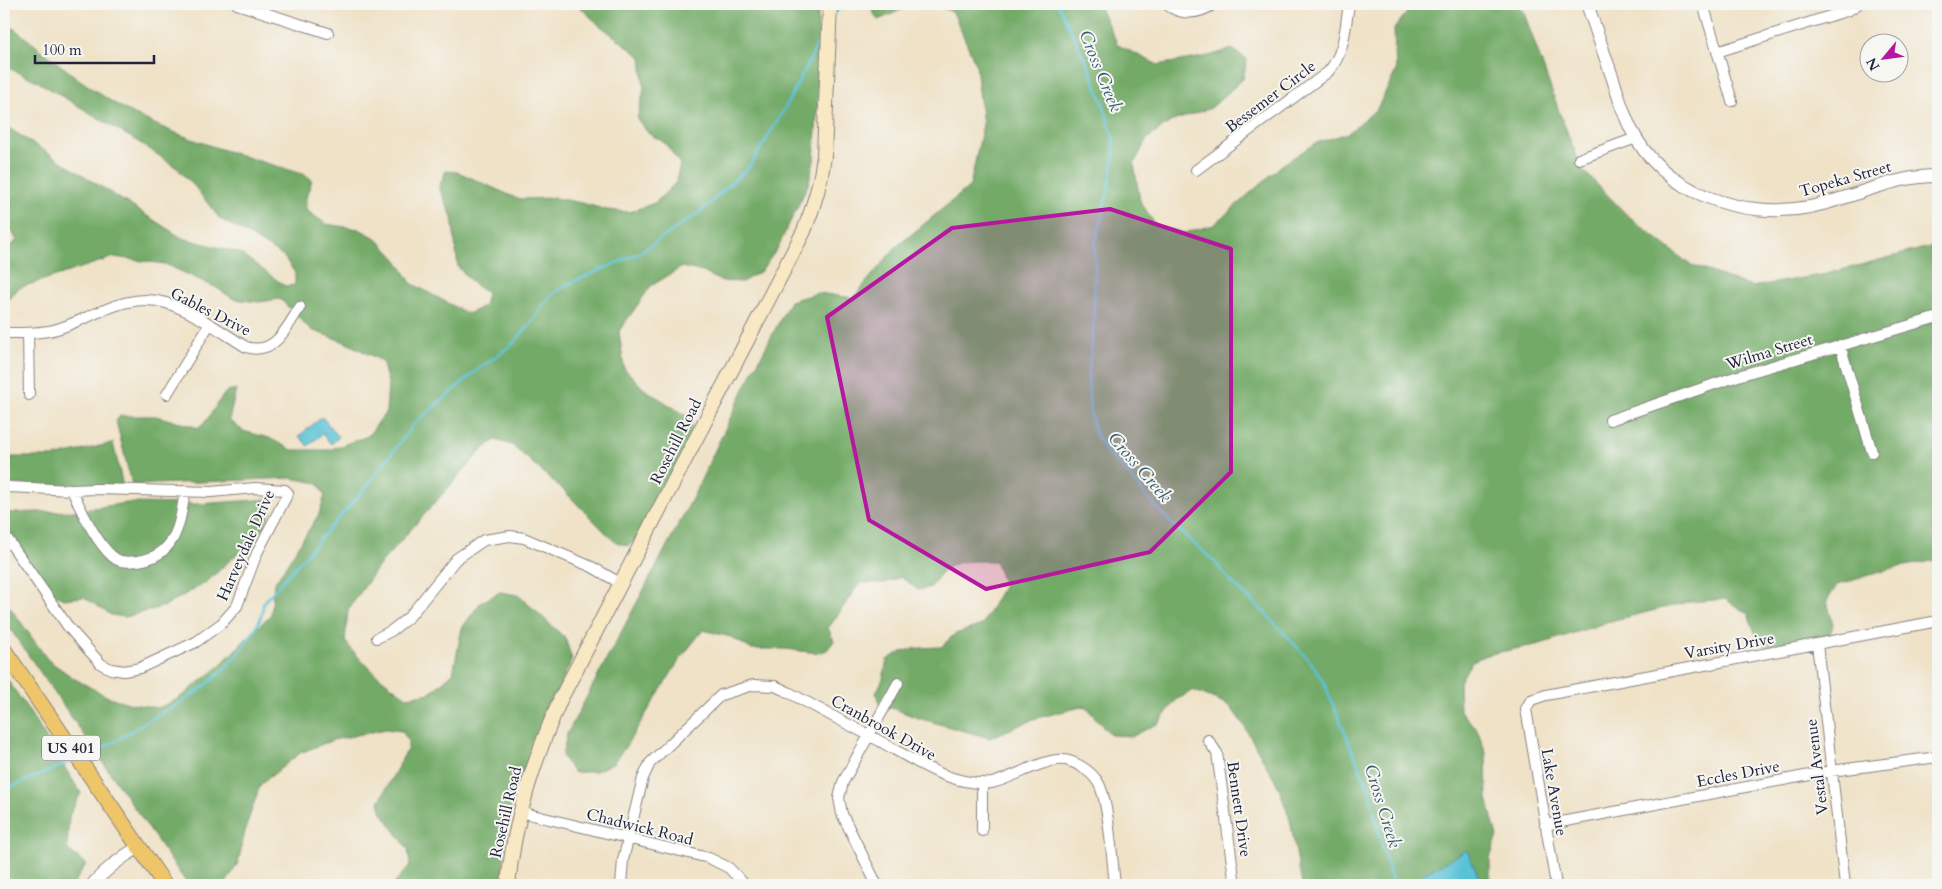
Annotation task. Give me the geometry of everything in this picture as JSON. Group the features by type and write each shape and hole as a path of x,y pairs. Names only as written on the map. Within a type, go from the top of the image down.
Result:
{"main road":[{"name":"Rosehill Road","path":"508,885 520,812 534,765 550,722 620,583 800,239 812,210 820,182 824,156 830,4"},
{"name":"US 401","path":"4,650 165,885"}],"street":[{"path":"237,4 328,33"},
{"path":"1166,4 1178,11 1189,13 1204,10 1214,4"},
{"name":"Bessemer Circle","path":"1196,170 1328,72 1337,59 1343,44 1349,4"},
{"name":"Topeka Street","path":"1587,4 1624,113 1636,138 1651,158 1689,188 1719,202 1750,209 1783,210 1805,208 1906,178 1938,176"},
{"path":"1703,4 1732,101"},
{"path":"1717,52 1849,10 1858,4"},
{"path":"1579,159 1636,138"},
{"name":"Gables Drive","path":"4,333 28,333 56,329 117,305 155,300 176,306 246,347 264,349 278,340 300,307"},
{"name":"Wilma Street","path":"1610,420 1738,376 1938,317"},
{"path":"167,394 210,325"},
{"path":"28,333 29,395"},
{"path":"1840,345 1872,452"},
{"name":"Harveydale Drive","path":"4,489 9,487 211,492 264,488 288,491 257,552 237,606 222,623 196,642 140,668 111,669 101,664 69,628 4,534"},
{"path":"72,490 80,508 102,545 116,559 130,563 142,561 164,552 180,524 184,491"},
{"path":"377,638 391,632 409,617 456,559 484,540 510,536 524,538 592,567 620,583"},
{"name":"Varsity Drive","path":"1528,704 1531,700 1546,695 1938,621"},
{"name":"Vestal Avenue","path":"1817,644 1845,885"},
{"path":"876,885 842,814 840,792 898,683"},
{"name":"Cranbrook Drive","path":"621,885 623,860 628,838 643,778 650,763 721,695 753,685 775,686 938,773 958,780 982,784 1002,780 1058,760 1074,763 1088,771 1099,784 1105,805 1115,885"},
{"name":"Lake Avenue","path":"1528,704 1526,709 1556,885"},
{"name":"Bennett Drive","path":"1208,740 1217,753 1235,885"},
{"name":"Eccles Drive","path":"1545,825 1832,771 1938,756"},
{"path":"982,784 982,831"},
{"name":"Chadwick Road","path":"520,812 720,862 737,875 745,885"},
{"path":"92,885 122,857 139,847"}],"highlighted area":[{"path":"1110,209 1231,249 1231,472 1150,552 986,589 869,520 827,317 952,228"}],"green space":[{"path":"577,4 818,4 818,97 814,161 808,185 777,249 761,271 742,282 721,281 703,272 682,267 651,286 619,331 624,368 644,389 690,418 693,432 638,540 627,546 614,541 561,488 512,445 495,440 482,450 381,563 348,610 345,641 373,672 407,697 430,693 453,673 462,628 480,603 500,592 518,595 565,638 572,659 524,768 508,824 501,885 393,885 410,865 408,849 382,813 379,802 408,748 408,740 402,731 386,729 333,740 300,753 260,785 246,827 238,863 225,885 188,885 4,620 4,599 48,660 75,679 108,697 132,704 158,708 178,699 215,670 271,614 274,584 319,514 325,495 318,483 291,478 132,485 116,421 120,416 156,416 199,428 207,420 228,390 236,390 229,420 243,431 269,438 292,450 329,450 368,436 386,412 388,383 382,361 345,342 311,330 280,299 259,302 234,299 215,287 165,264 114,257 19,288 4,304 4,250 17,241 4,216 4,125 182,238 240,253 285,286 295,285 295,273 284,257 220,219 195,187 177,168 145,146 35,80 4,66 4,21 85,84 137,115 208,145 306,175 312,180 306,198 306,210 326,224 359,229 376,238 397,260 411,283 468,314 484,306 487,293 474,284 458,267 452,217 439,187 446,171 458,172 518,199 555,198 607,210 629,212 655,203 676,182 680,164 665,143 649,134 637,119 644,89 641,57 598,24"},
{"path":"868,4 915,4 878,20"},
{"path":"933,4 1098,4 1118,45 1158,65 1209,56 1232,49 1247,59 1243,79 1211,108 1170,122 1147,139 1134,164 1140,201 1156,226 1184,233 1214,225 1283,164 1316,143 1348,133 1377,109 1396,71 1394,29 1408,11 1424,4 1517,4 1524,13 1582,169 1626,214 1689,264 1751,287 1826,274 1938,246 1938,560 1893,568 1837,585 1827,601 1833,624 1830,635 1767,646 1758,640 1748,614 1725,599 1689,602 1614,620 1540,644 1490,654 1472,661 1459,683 1460,711 1477,729 1486,753 1487,798 1497,837 1490,858 1490,885 1302,885 1290,820 1279,788 1243,724 1229,705 1193,690 1175,701 1159,723 1133,736 1111,735 1085,706 1037,718 989,738 918,718 879,703 876,693 883,679 887,660 907,650 941,647 955,634 982,625 1004,585 995,561 966,561 951,565 938,577 931,587 918,590 901,577 884,583 860,583 828,628 834,641 827,650 817,653 786,649 751,649 731,637 703,630 680,659 626,746 613,763 596,771 574,773 562,756 567,734 693,497 744,389 790,301 818,293 853,298 895,248 970,186 983,125 976,65 953,12"},
{"path":"113,443 123,486 71,487 4,484 4,455 8,457 53,457"},
{"path":"269,499 273,506 262,530 208,581 165,606 125,617 111,615 84,597 63,599 48,590 18,545 4,541 4,513 74,511 126,503 199,504"},
{"path":"4,675 81,793 69,816 67,849 86,864 73,885 7,885 4,873"}],"water":[{"path":"322,417 339,437 331,444 322,434 308,446 299,436"},
{"path":"1467,850 1482,885 1404,885"}],"waterway":[{"path":"835,14 844,4"},
{"name":"Cross Creek","path":"1058,4 1089,68 1113,137 1114,154 1111,178 1095,245 1094,319 1088,379 1090,412 1095,433 1105,450 1171,523 1214,561 1230,581 1267,615 1311,662 1324,683 1369,790 1393,885"},
{"path":"85,756 107,746 173,707 200,690 219,674 237,655 252,634 262,615 263,603 367,486 414,424 475,372 514,343 537,316 541,306 554,293 568,284 637,254 656,242 700,212 750,166 784,110 823,31"},
{"path":"4,790 72,761"}]}
